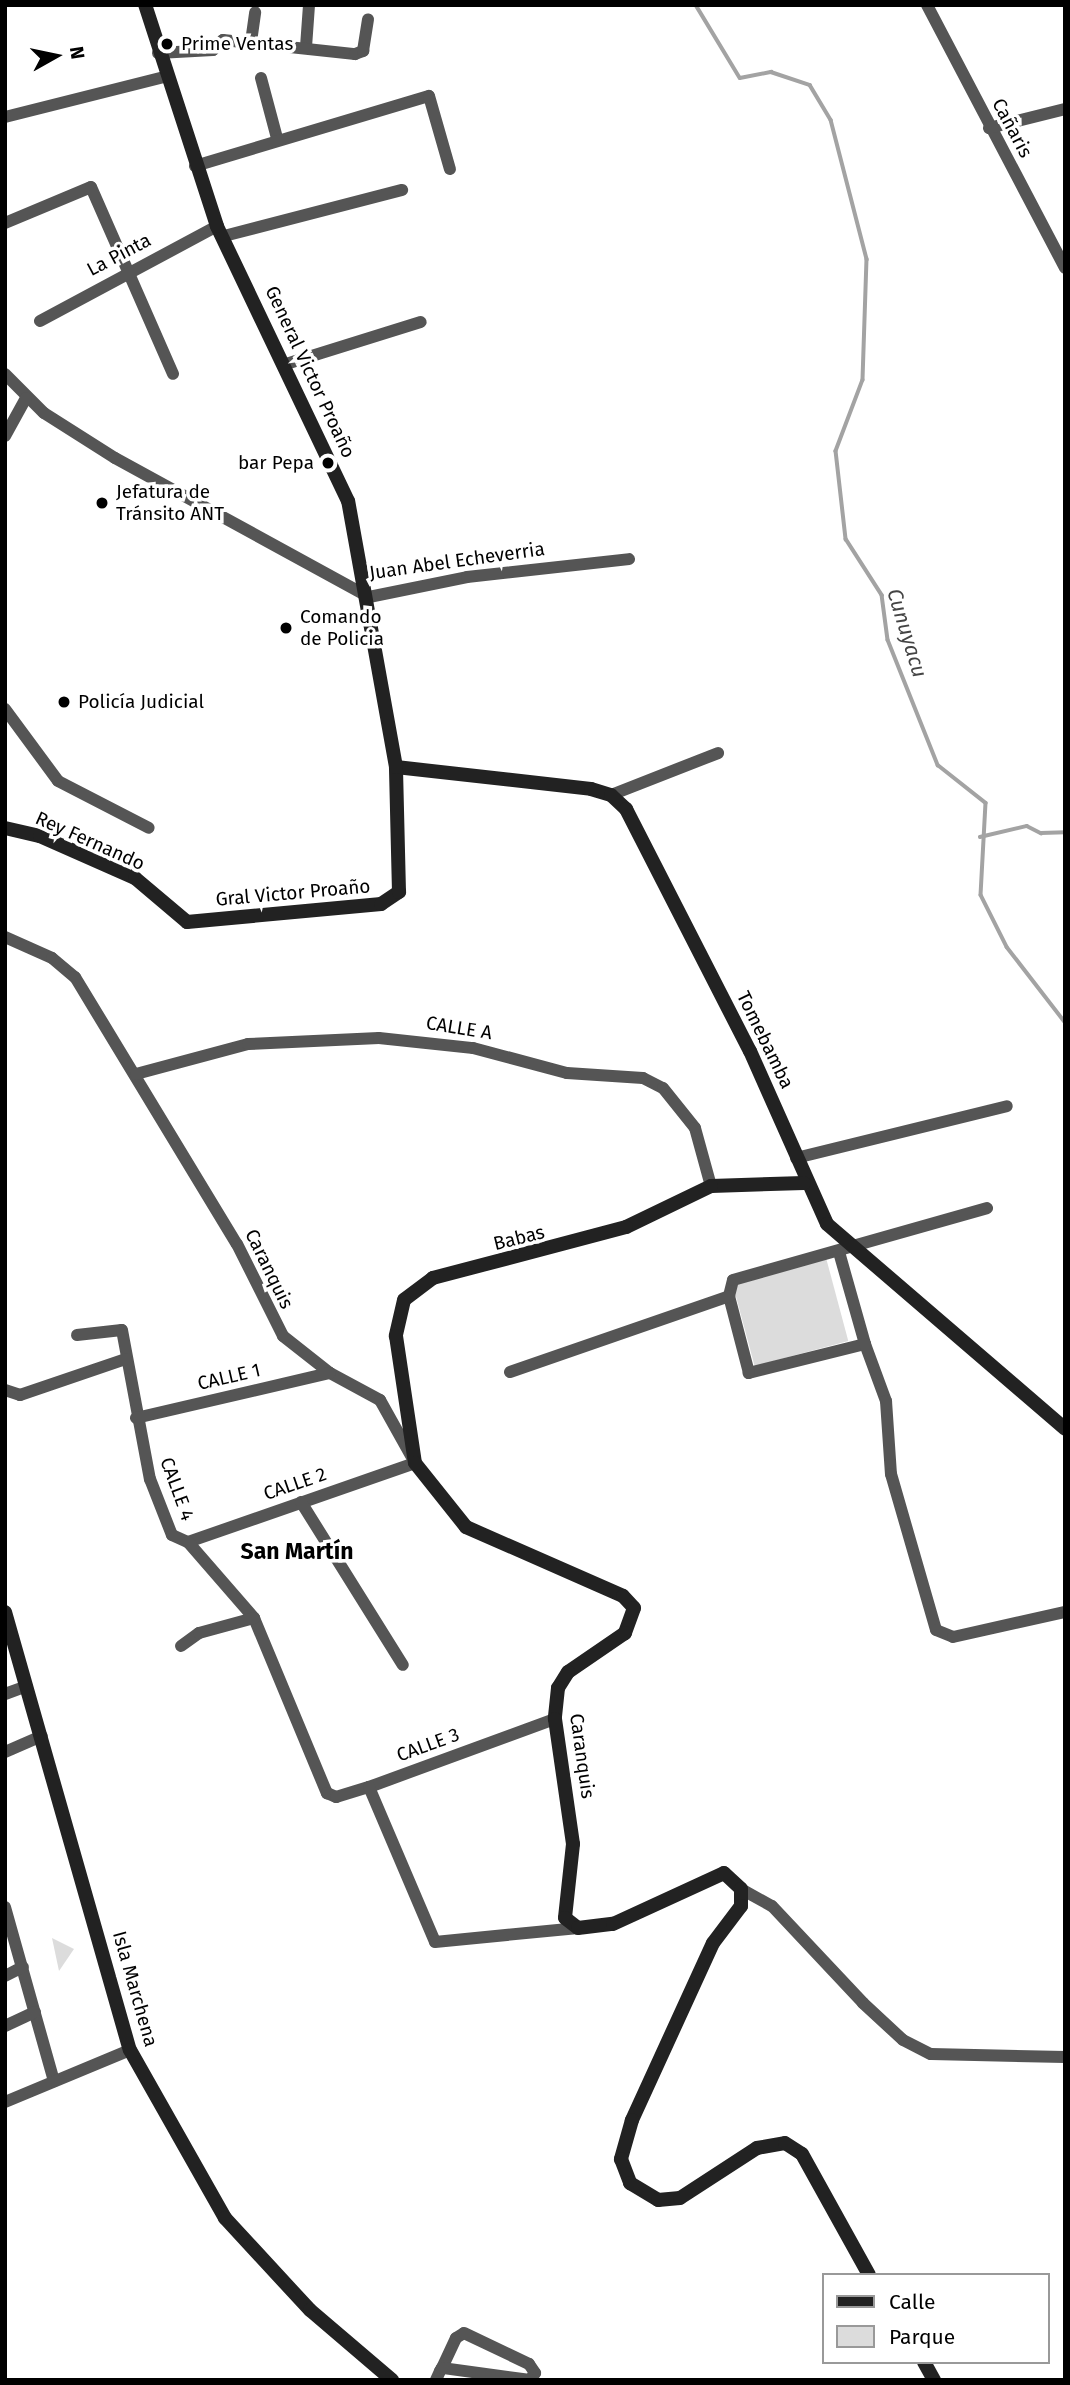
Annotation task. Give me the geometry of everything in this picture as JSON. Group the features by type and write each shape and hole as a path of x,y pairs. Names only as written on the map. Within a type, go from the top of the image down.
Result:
{"street":[{"name":"General Victor Proaño","path":"145,5 163,78 221,231 348,501 369,597 396,767"},
{"path":"306,47 309,5"},
{"name":"Cañaris","path":"927,5 989,128 1065,268"},
{"path":"251,42 255,12"},
{"path":"158,53 213,50 223,40 363,51 368,19"},
{"path":"5,117 163,78"},
{"path":"261,78 277,138"},
{"path":"195,166 277,138 429,96 450,169"},
{"path":"989,128 1065,109"},
{"path":"5,223 91,187 173,374"},
{"name":"La Pinta","path":"40,321 127,271 221,231 402,190"},
{"path":"285,364 421,322"},
{"name":"Juan Abel Echeverria","path":"5,374 26,398 44,413 369,597 467,577 629,559"},
{"path":"5,436 26,398"},
{"path":"6,710 58,781 149,828"},
{"path":"396,767 611,794 718,753"},
{"name":"Gral Victor Proaño","path":"187,922 394,900 402,876 396,767"},
{"name":"Tomebamba","path":"611,794 626,809 750,1051 804,1183 843,1250 1065,1429"},
{"name":"Rey Fernando","path":"5,828 40,836 135,878 187,922"},
{"name":"Caranquis","path":"5,937 52,958 75,977 237,1244 272,1320 330,1373 380,1400 415,1462 475,1534 568,1569 623,1595 634,1608 625,1633 562,1679 555,1719 573,1844 563,1906 578,1928"},
{"name":"CALLE A","path":"136,1074 248,1044 379,1038 473,1048 567,1073 643,1078 663,1088 695,1128 710,1186"},
{"path":"796,1158 1007,1106"},
{"name":"Babas","path":"415,1462 396,1336 404,1300 419,1286 626,1227 710,1186 804,1183"},
{"path":"510,1372 729,1296 739,1278 987,1208"},
{"path":"843,1250 865,1344 887,1401 891,1474 936,1630 953,1637 1065,1612"},
{"path":"729,1296 749,1373 865,1344"},
{"name":"CALLE 4","path":"77,1335 117,1328 123,1333 136,1418 150,1479 173,1535 188,1542 254,1618 321,1780"},
{"path":"5,1390 20,1395 126,1359"},
{"name":"CALLE 1","path":"136,1418 330,1373"},
{"name":"CALLE 2","path":"188,1542 415,1462"},
{"path":"301,1502 404,1665"},
{"name":"Isla Marchena","path":"5,1612 130,2050 225,2218 310,2310 392,2380"},
{"path":"181,1646 199,1633 254,1618"},
{"path":"5,1693 27,1686"},
{"name":"CALLE 3","path":"321,1780 334,1797 369,1787 555,1719"},
{"path":"5,1752 42,1736"},
{"path":"369,1787 435,1942 612,1924 724,1873 741,1889 772,1906 863,2003 922,2049 962,2059 1065,2057"},
{"path":"741,1889 741,1906 713,1943 665,2039 622,2148 622,2168 639,2191 658,2200 680,2198 757,2148 785,2143 802,2154 868,2273"},
{"path":"5,1907 54,2081"},
{"path":"5,1976 23,1967"},
{"path":"5,2026 35,2012"},
{"path":"5,2102 130,2050"},
{"path":"464,2333 529,2364 535,2373 527,2379 439,2374 464,2333"},
{"path":"925,2364 934,2380"}],"green space":[{"path":"825,1254 848,1341 755,1366 731,1279"},
{"path":"52,1938 74,1949 59,1971"}],"waterway":[{"name":"Cunuyacu","path":"696,5 740,78 771,72 810,85 831,120 867,259 863,380 836,451 846,539 882,595 888,640 938,765 986,803 981,895 1007,947 1065,1022"},
{"path":"980,837 1027,826 1041,833 1065,832"}],"place":[{"name":"Prime Ventas","path":"167,44"},
{"name":"bar Pepa","path":"328,463"},
{"name":"Jefatura de Tránsito ANT","path":"102,503"},
{"name":"Comando de Policia","path":"286,628"},
{"name":"Policía Judicial","path":"64,702"}],"district":[{"name":"San Martín","path":"297,1551"}]}
